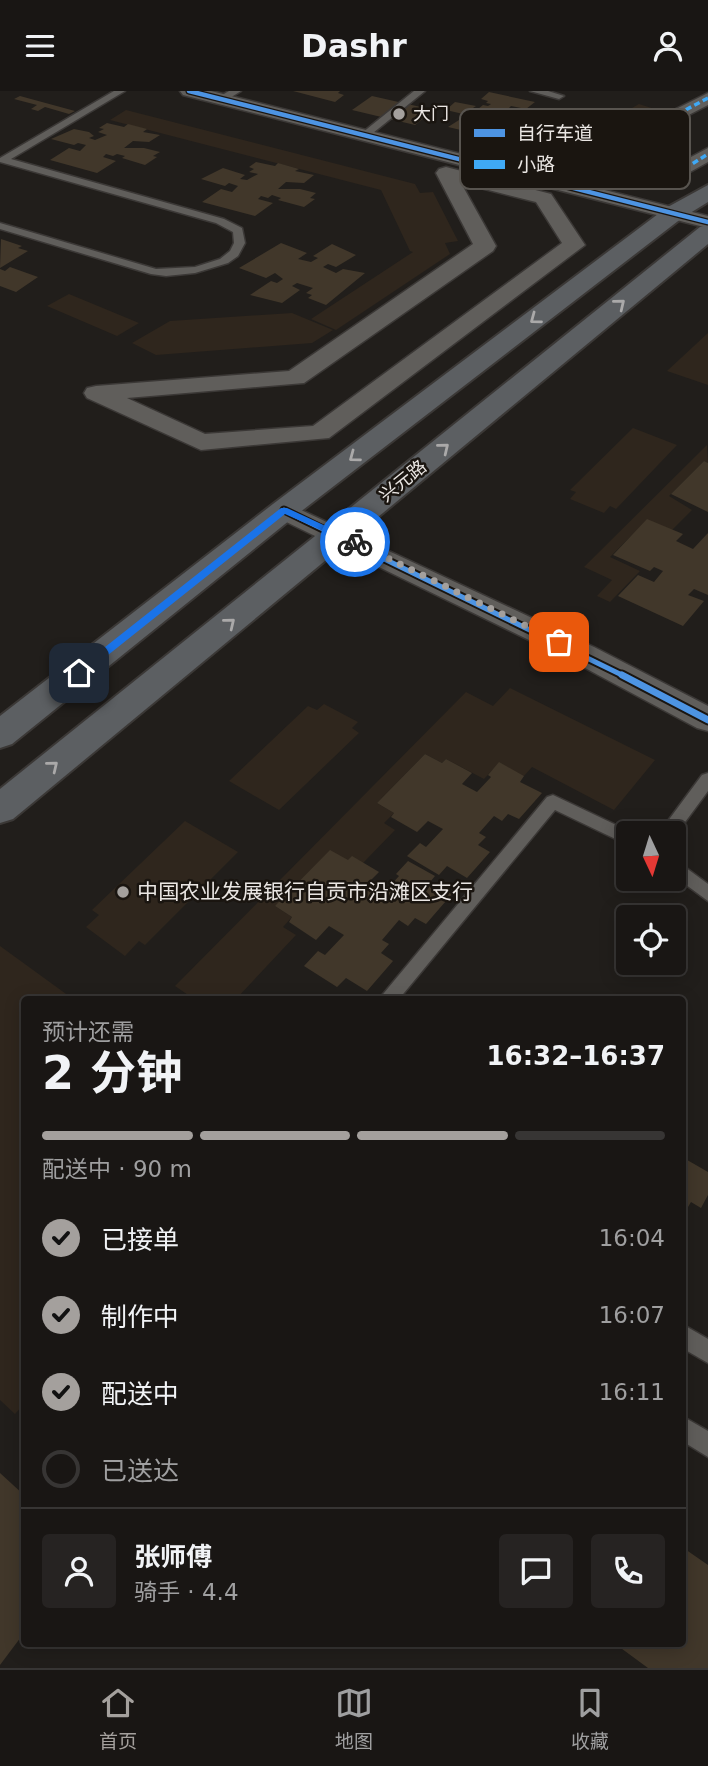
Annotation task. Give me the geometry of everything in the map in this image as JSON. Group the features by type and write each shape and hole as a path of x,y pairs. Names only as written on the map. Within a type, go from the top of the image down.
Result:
{"main road":[{"path":"0,735 284,510 674,213 708,192"},
{"name":"兴元路","path":"0,809 708,232"}],"street":[{"path":"189,91 225,95 460,159"},
{"path":"687,109 708,98"},
{"path":"690,165 708,154"},
{"path":"446,173 485,246 295,378 96,393 201,442 320,433 575,245 544,198 509,189"},
{"path":"446,173 460,177"},
{"path":"579,189 708,222"},
{"path":"284,510 339,534 583,654 708,720"}],"lane":[{"path":"2,160 120,91"},
{"path":"365,135 420,91"},
{"path":"535,91 559,96"},
{"path":"0,226 155,272 183,273 213,267 238,249 240,243 238,230 220,221 2,160"},
{"path":"676,821 708,779"},
{"path":"390,996 553,801 616,832"},
{"path":"686,876 708,894"},
{"path":"686,1338 708,1352"},
{"path":"686,1430 708,1445"}],"shaded area":[{"path":"639,104 654,109 630,109"},
{"path":"126,110 415,184 420,193 433,192 458,241 445,243 450,254 336,330 311,319 413,252 410,251 381,190 110,120"},
{"path":"69,294 139,323 117,336 47,306"},
{"path":"292,313 333,330 312,343 156,355 132,343 170,321"},
{"path":"708,333 708,385 667,371"},
{"path":"633,428 677,445 616,509 610,506 604,513 570,499 576,492 570,490"},
{"path":"707,445 708,463 704,461 669,496 692,510 672,530 647,520 610,557 640,571 610,602 597,596 612,580 584,567"},
{"path":"510,688 655,760 614,810 532,767 524,776 499,763 484,779 446,759 442,763 425,754 377,803 394,813 384,823 395,830 363,863 348,860 275,906 292,917 283,927 296,935 239,996 190,996 175,986 466,692 493,706"},
{"path":"324,704 358,722 352,728 359,733 279,810 229,781 308,706 317,710"},
{"path":"185,821 238,852 145,945 139,941 125,956 86,927 99,915 92,910"},
{"path":"0,946 69,996 21,996 21,1407 15,1414 0,1400"}],"building":[{"path":"293,91 340,91 338,93 344,95 335,102"},
{"path":"489,92 535,102 526,109 511,106 509,108 513,109 478,109 491,104 481,99"},
{"path":"20,96 75,111 69,114 45,107 38,111 31,109 37,105 14,99"},
{"name":"大门","path":"372,96 434,110 415,125 352,110"},
{"path":"455,102 476,106 473,108 478,109 460,109 460,113 446,110"},
{"path":"459,120 460,130 448,127"},
{"path":"107,123 124,127 128,124 147,129 143,132 160,135 149,142 133,141 124,148 144,148 160,152 153,156 157,157 145,165 122,158 125,156 106,154 103,157 116,161 97,173 50,160 69,148 80,151 86,145 51,139 74,129 89,132 94,136 89,138 95,140 107,135 98,132 104,129 99,128"},
{"path":"256,162 275,166 278,163 299,169 295,171 314,175 304,183 286,182 278,189 300,189 316,193 310,198 315,199 304,207 278,200 281,198 272,195 268,198 261,196 258,199 273,203 255,216 202,202 221,189 232,192 238,186 229,183 225,186 201,179 223,168 245,175 240,179 247,180 258,174 249,172 254,169 249,167"},
{"path":"1,239 22,246 18,248 28,251 0,268"},
{"path":"281,243 307,253 298,259 311,262 318,258 313,256 332,244 356,255 336,267 328,264 323,267 336,273 343,269 365,273 326,305 308,298 312,295 306,293 313,288 297,283 292,286 300,290 282,303 250,295 271,281 277,283 283,279 275,273 266,278 239,268"},
{"path":"10,267 38,277 16,292 0,286 0,269 5,271"},
{"path":"704,461 708,463 708,512 671,494"},
{"path":"647,519 683,534 676,541 693,549 708,533 708,595 694,589 688,595 704,601 683,626 618,596 638,575 654,582 663,571 654,567 650,571 613,555"},
{"path":"425,754 442,763 446,759 472,773 462,784 477,792 491,777 488,775 499,762 524,776 520,782 542,793 519,819 508,814 502,821 494,816 479,833 486,837 478,845 490,852 467,878 447,866 439,875 407,856 420,843 426,847 443,829 428,821 417,832 391,817 394,813 377,803"},
{"path":"330,850 348,860 352,856 379,872 367,884 383,894 408,861 435,876 430,882 452,894 426,924 415,918 408,926 399,920 382,940 389,944 381,953 393,961 367,991 346,978 337,987 304,966 318,951 325,955 344,935 329,926 316,940 289,922 292,917 275,906"},
{"path":"686,1159 708,1172 708,1195 701,1208 691,1202 686,1210"},
{"path":"0,1473 21,1492 21,1637 0,1665"},
{"path":"686,1550 708,1565 708,1668 648,1668 619,1647 686,1647"}],"marked path":[{"path":"687,109 708,98"},
{"path":"690,165 708,154"}],"cycle path":[{"path":"189,91 460,159"},
{"path":"577,189 708,222"},
{"path":"284,510 583,654 708,720"}],"way so far":[{"path":"355,542 559,642"}],"place":[{"name":"大门","path":"399,114"},
{"name":"中国农业发展银行自贡市沿滩区支行","path":"123,892"}],"route":[{"path":"79,673 284,510 355,542"}]}
